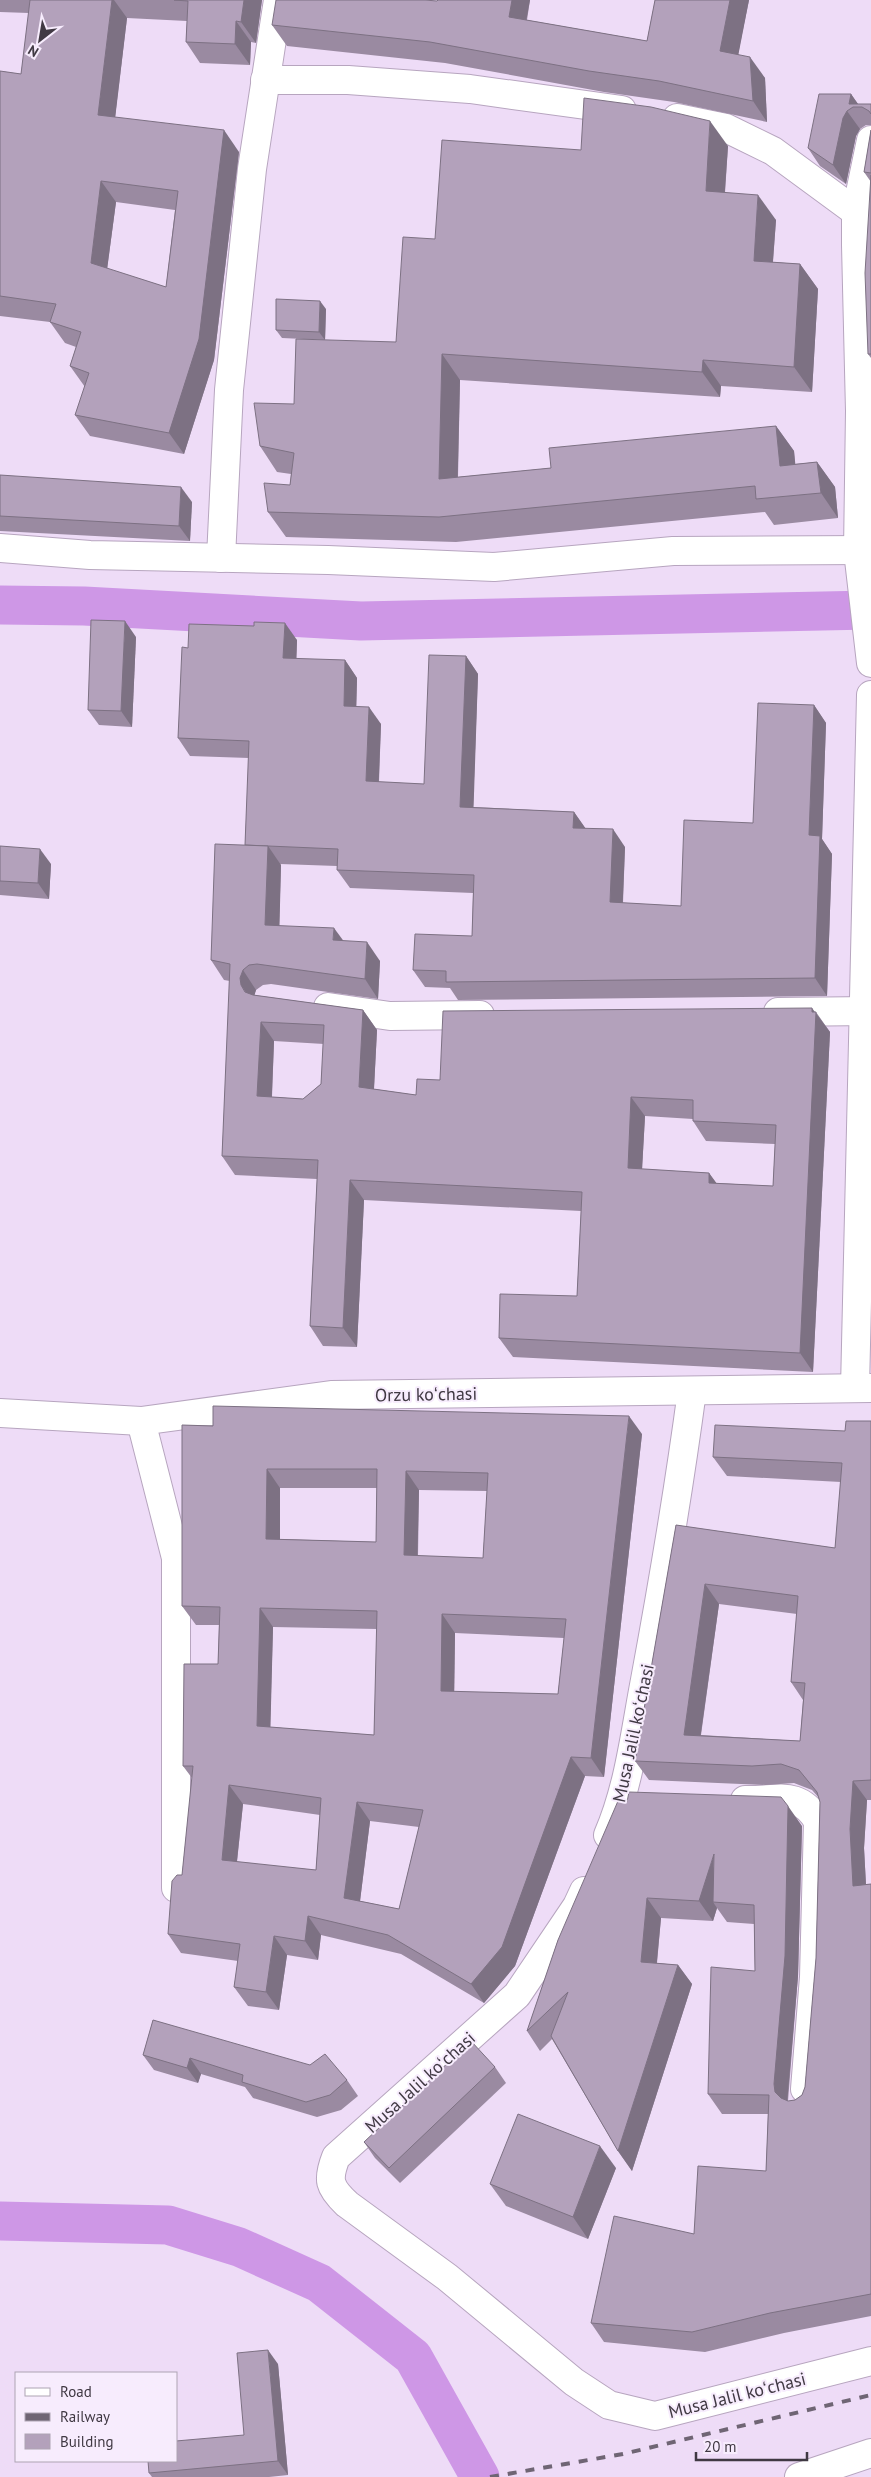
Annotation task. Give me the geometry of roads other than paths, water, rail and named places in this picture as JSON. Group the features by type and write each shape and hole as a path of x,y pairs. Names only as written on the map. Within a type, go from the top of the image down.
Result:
{"street":[{"path":"221,558 229,390 252,169 278,0"},
{"path":"265,80 348,80 470,89 647,113 726,128 773,150 856,212"},
{"path":"871,140 856,212 864,550 871,663"},
{"path":"0,548 90,555 494,567 673,551 864,550"},
{"path":"863,1388 871,695"},
{"path":"306,1004 390,1016 508,1014"},
{"path":"756,1012 868,1011"},
{"name":"Orzu koʻchasi","path":"0,1413 141,1421 331,1395 863,1388"},
{"name":"Musa Jalil koʻchasi","path":"692,1391 672,1540 622,1795 615,1818 577,1906 517,1995 336,2157 329,2175 334,2192 346,2204 448,2277 574,2382 609,2405 655,2416 871,2361"},
{"path":"141,1421 176,1558 176,1888"},
{"path":"622,1795 651,1796"},
{"path":"718,1798 766,1800 795,1798 812,1811 818,1822 814,1977 803,2106"},
{"path":"799,2477 871,2453"}],"waterway":[{"path":"0,605 84,606 361,621 871,610"},
{"path":"0,2221 168,2225 239,2247 319,2283 413,2357 480,2477"}],"railway":[{"path":"490,2477 623,2454 871,2395"}]}
